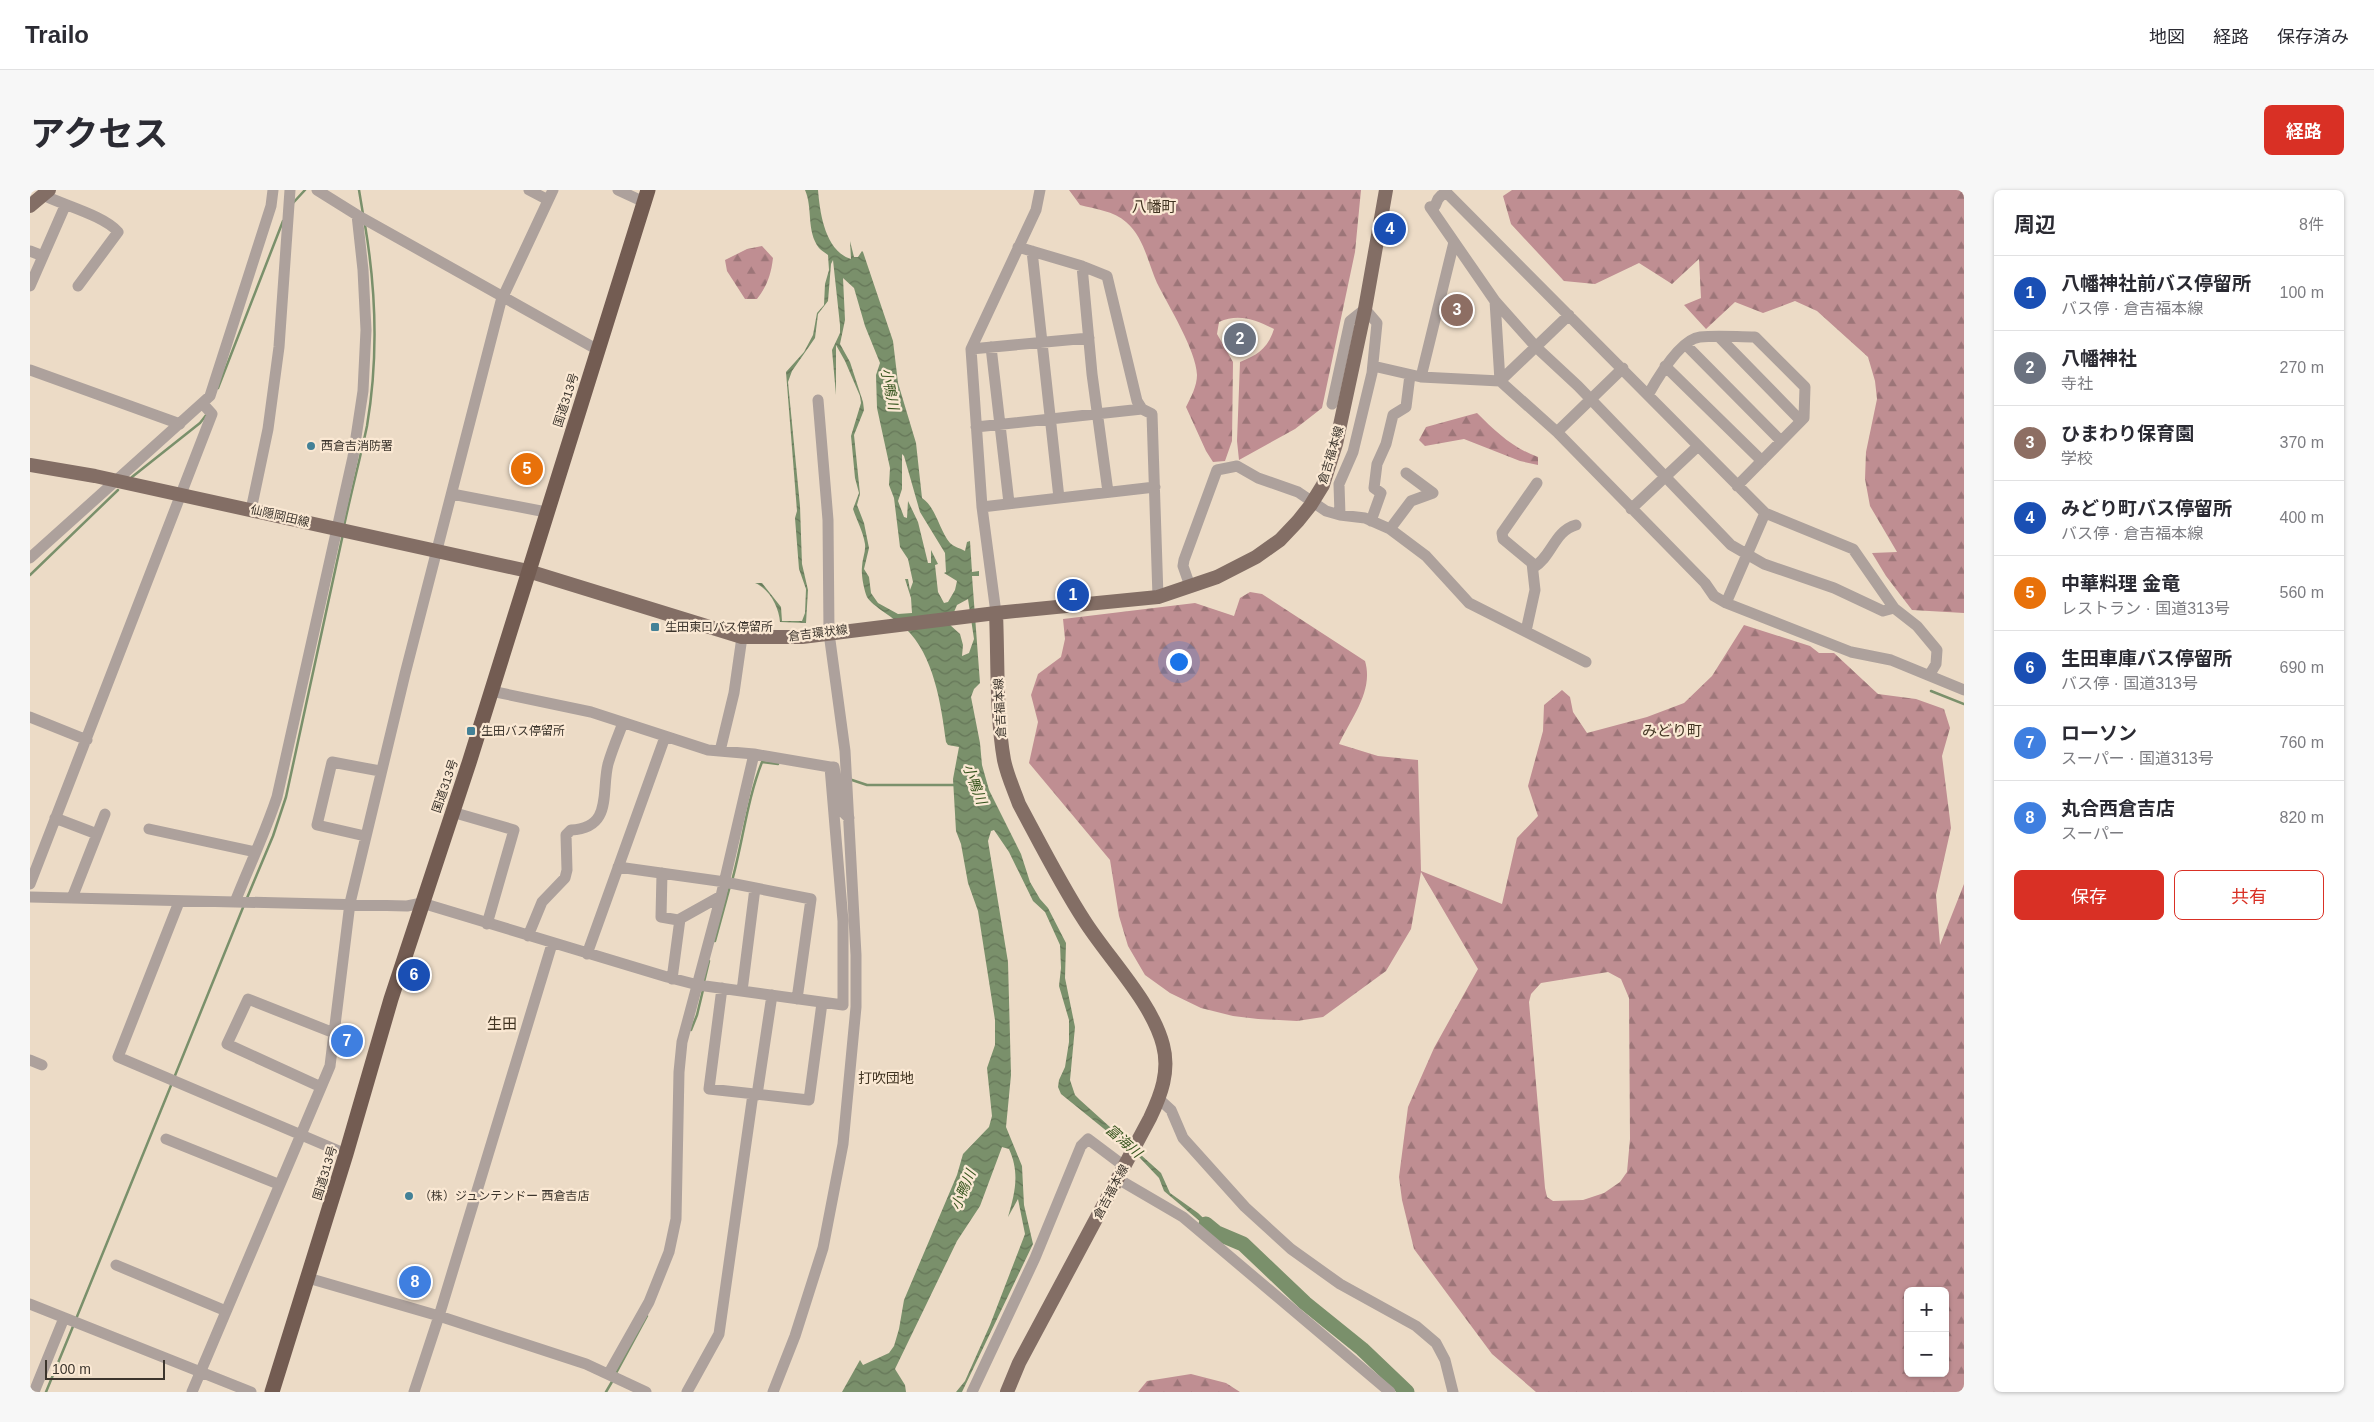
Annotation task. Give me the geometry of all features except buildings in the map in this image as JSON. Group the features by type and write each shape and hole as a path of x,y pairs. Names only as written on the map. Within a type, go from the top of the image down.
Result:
{"highway":[{"name":"国道313号","path":"272,1392 346,1154 391,999 491,691 646,196"}],"main road":[{"name":"倉吉福本線","path":"1007,1392 1019,1364 1159,1099 1165,1079 1166,1063 1164,1046 1159,1032 1144,1005 1084,921 1019,804 1011,784 1004,761 1001,739 996,612 1158,597 1217,577 1256,558 1280,540 1310,506 1323,485 1332,459 1365,309 1386,190"},
{"path":"30,206 46,192"},
{"name":"仙隠岡田線","path":"30,465 181,494 528,571"},
{"name":"倉吉環状線","path":"528,571 742,637 786,638 978,616 996,612"}],"street":[{"path":"30,558 210,396 233,330 271,206 272,190"},
{"path":"318,190 378,228 598,350"},
{"path":"192,1392 278,1184 330,1066 350,903 380,772 504,297 550,195 529,190"},
{"path":"618,190 646,196"},
{"path":"996,612 982,507 971,349 1036,210 1040,190"},
{"path":"1894,608 1883,611 1834,588 1764,564 1747,556 1731,545 1592,400 1536,347 1495,301 1430,207 1435,206 1445,190 1765,513 1853,550 1894,608 1916,626 1937,650 1936,664 1930,674"},
{"path":"46,192 65,206 101,219 114,227 118,232 78,286"},
{"path":"252,510 268,429 279,347 289,194"},
{"path":"30,286 65,206"},
{"path":"235,902 267,827 277,797 341,530 362,391 366,330 359,216"},
{"path":"1371,521 1381,493 1374,488 1377,464 1386,444 1393,415 1406,407 1454,242"},
{"path":"1018,247 1082,266 1107,276 1137,401 1142,409 1152,414 1158,597"},
{"path":"30,250 43,256"},
{"path":"1032,251 1059,498"},
{"path":"1082,266 1108,492"},
{"path":"1495,301 1500,381"},
{"path":"1332,404 1350,321 1365,309 1377,324 1373,366 1353,452 1339,484 1340,515"},
{"path":"1500,381 1569,315"},
{"path":"1648,395 1665,366 1686,345 1698,337 1755,337 1805,386 1804,418 1737,486"},
{"path":"971,349 1089,338"},
{"path":"1720,338 1801,421"},
{"path":"1686,345 1781,441"},
{"path":"991,347 1009,503"},
{"path":"1373,366 1415,376 1500,381 1557,432 1705,583 1714,596 1726,604 1851,652 1891,660 1930,674 1964,690"},
{"path":"1665,366 1762,461"},
{"path":"1557,432 1623,368"},
{"path":"30,370 180,424"},
{"path":"772,1392 795,1336 823,1248 843,1144 856,1007 845,751 834,632 828,520 818,400"},
{"path":"30,884 212,414 203,404"},
{"path":"976,427 1142,409"},
{"path":"1631,509 1698,446"},
{"path":"1190,586 1183,566 1184,560 1217,470 1237,466 1258,478 1298,492 1326,511 1371,521 1390,529 1426,556 1469,603 1586,662"},
{"path":"1390,529 1411,501 1433,493 1406,473"},
{"path":"1526,631 1535,590 1532,563 1503,539 1502,533 1538,483"},
{"path":"982,507 1154,487"},
{"path":"452,494 546,512"},
{"path":"1726,604 1765,513"},
{"path":"1533,568 1541,564 1556,540 1568,527 1576,525"},
{"path":"720,750 734,693 742,637"},
{"path":"491,691 591,712 708,750 754,754 834,767 841,810 849,818"},
{"path":"30,717 86,740"},
{"path":"528,936 542,902 565,878 567,870 566,835 571,830 581,829 594,822 603,811 608,764 623,723"},
{"path":"587,954 666,737"},
{"path":"609,1373 649,1302 669,1252 676,1219 679,1072 682,1042 725,882 754,754"},
{"path":"365,836 317,825 332,762 380,772"},
{"path":"30,896 179,902 350,903 407,906 422,903 552,944 698,985 843,1006 843,921 830,766"},
{"path":"452,812 514,830 487,924"},
{"path":"72,898 106,814"},
{"path":"55,818 97,834"},
{"path":"148,829 255,852"},
{"path":"618,867 725,882 811,899 797,999"},
{"path":"662,873 661,916 680,919 721,896"},
{"path":"742,991 755,888"},
{"path":"179,902 118,1057 346,1154"},
{"path":"672,978 680,919"},
{"path":"414,1392 440,1316 552,944"},
{"path":"722,988 709,1089 809,1100 822,1002"},
{"path":"687,1392 718,1334 772,995"},
{"path":"321,1087 227,1044 248,999 334,1033"},
{"path":"30,1060 42,1065"},
{"path":"1159,1099 1171,1110 1183,1138 1245,1207 1291,1249 1340,1284 1416,1326 1436,1343 1445,1360 1453,1392"},
{"path":"166,1139 278,1184"},
{"path":"972,1392 1035,1258 1081,1146 1088,1139 1125,1165"},
{"path":"1118,1179 1183,1218 1390,1392"},
{"path":"116,1265 226,1311"},
{"path":"308,1278 440,1316 609,1373 646,1392"},
{"path":"30,1304 251,1392"},
{"path":"34,1392 64,1318"}],"green space":[{"path":"1069,190 1361,190 1355,252 1322,408 1295,429 1239,460 1237,441 1240,362 1262,350 1272,336 1274,329 1261,323 1240,318 1226,319 1219,322 1217,334 1233,362 1232,441 1225,461 1213,462 1186,407 1197,379 1192,353 1157,283 1137,235 1126,222 1116,215 1080,205"},
{"path":"1512,190 1964,190 1964,613 1912,610 1886,576 1872,553 1897,552 1870,506 1865,479 1866,452 1877,399 1875,381 1868,357 1817,311 1795,301 1763,313 1735,302 1706,329 1684,305 1701,298 1699,259 1672,284 1639,263 1595,284 1564,281 1511,224 1503,196"},
{"path":"762,246 773,258 770,275 757,299 745,299 727,271 725,260 747,249"},
{"path":"1477,413 1505,439 1538,457 1538,465 1520,461 1464,439 1425,446 1419,440 1426,427"},
{"path":"1250,592 1262,594 1365,661 1367,672 1364,694 1339,744 1378,756 1418,760 1421,871 1502,904 1517,838 1538,816 1528,786 1543,731 1544,705 1562,690 1570,697 1573,712 1587,733 1647,717 1684,703 1712,676 1744,625 1810,646 1819,653 1834,653 1878,694 1916,699 1944,709 1950,728 1942,756 1951,828 1936,895 1940,945 1964,884 1964,1392 1536,1392 1492,1354 1414,1249 1402,1200 1399,1177 1408,1107 1434,1048 1478,969 1421,872 1411,929 1386,971 1323,1017 1297,1021 1258,1019 1233,1016 1201,1008 1170,993 1145,975 1128,946 1119,916 1110,860 1029,763 1038,722 1031,695 1038,674 1061,657 1065,639 1063,619 1195,603 1234,616 1240,598","holes":["1608,972 1621,979 1629,998 1630,1139 1627,1172 1620,1182 1604,1193 1583,1200 1553,1201 1547,1197 1545,1188 1529,1002 1531,994 1541,983"]},
{"path":"1191,1374 1226,1383 1240,1392 1138,1392 1147,1381"}],"water":[{"name":"小鴨川","path":"805,190 818,190 822,220 830,240 842,255 851,259 850,241 854,257 858,257 863,252 893,341 898,383 916,443 922,498 931,507 946,538 953,546 965,551 967,542 970,541 972,572 979,571 979,576 972,576 980,683 974,689 971,697 980,743 982,765 989,790 1021,854 1030,882 1048,908 1066,943 1065,978 1075,1027 1070,1080 1075,1095 1161,1173 1170,1193 1198,1213 1222,1236 1221,1239 1164,1191 1159,1178 1140,1158 1061,1094 1058,1087 1065,1067 1069,1042 1069,1020 1059,986 1061,968 1060,945 1045,912 1033,901 1009,852 994,830 991,831 988,841 1008,962 1011,1075 1006,1127 1022,1166 1024,1205 1033,1244 962,1392 956,1392 965,1381 990,1325 1025,1234 1018,1199 1008,1217 1013,1200 1015,1175 1009,1149 1002,1147 980,1206 957,1241 895,1369 905,1385 906,1392 842,1392 860,1360 863,1365 889,1353 894,1346 904,1300 957,1175 963,1154 989,1127 992,1116 987,1068 995,1045 995,1020 978,911 968,883 961,844 956,831 953,779 959,747 948,745 946,742 938,696 923,652 905,628 870,601 867,597 862,578 865,544 853,509 859,493 855,478 851,436 861,403 860,396 845,361 836,345 836,395 832,350 840,333 840,325 833,260 831,264 828,301 818,314 815,338 792,371 788,382 800,506 802,564 808,590 806,623 780,622 773,599 755,583 762,583 781,607 782,621 802,621 805,613 806,589 799,569 795,518 797,511 786,372 804,352 813,335 817,313 824,305 825,284 829,270 828,255 819,248 812,234","holes":["843,278 854,288 865,326 880,363 876,375 877,408 890,468 889,485 894,498 900,547 908,559 913,582 910,590 908,579 905,579 911,598 912,613 898,614 878,603 871,593 869,577 864,569 869,548 864,523 857,505 860,494 854,435 864,410 850,362 840,344 845,320","902,454 920,512 945,553 946,572 944,573 957,581 955,590 948,602 944,603 938,592 935,565 938,564 931,550 931,563 928,563 918,522 908,501 907,518 904,517 898,501 902,489","968,599 974,639 969,653 962,656 963,645 960,634 949,624 957,605"]}],"waterway":[{"path":"293,203 305,190"},
{"path":"359,190 363,214"},
{"path":"218,388 283,221"},
{"path":"344,526 367,426 373,376 372,275 365,225"},
{"path":"132,477 200,423 207,414"},
{"path":"30,575 118,490"},
{"path":"247,898 273,836 286,797 343,534"},
{"path":"1931,691 1964,704"},
{"path":"732,881 749,806 762,762 778,764"},
{"path":"849,779 867,785 955,785"},
{"path":"715,941 730,886"},
{"path":"174,1078 244,905"},
{"path":"704,982 709,961"},
{"path":"691,1030 703,990"},
{"path":"76,1319 172,1083"},
{"name":"富海川","path":"1206,1224 1217,1233 1243,1244 1305,1303 1362,1349 1407,1392"},
{"path":"615,1375 647,1316"},
{"path":"46,1392 74,1324"},
{"path":"606,1392 613,1380"}],"place":[{"name":"みどり町バス停留所","path":"1390,229"},
{"name":"ひまわり保育園","path":"1457,310"},
{"name":"八幡神社","path":"1240,339"},
{"name":"西倉吉消防署","path":"311,446"},
{"name":"中華料理 金竜","path":"527,469"},
{"name":"八幡神社前バス停留所","path":"1073,595"},
{"name":"生田東口バス停留所","path":"655,627"},
{"name":"生田バス停留所","path":"471,731"},
{"name":"生田車庫バス停留所","path":"414,975"},
{"name":"ローソン","path":"347,1041"},
{"name":"（株）ジュンテンドー 西倉吉店","path":"409,1196"},
{"name":"丸合西倉吉店","path":"415,1282"}],"district":[{"name":"八幡町","path":"1154,207"},
{"name":"みどり町","path":"1672,731"},
{"name":"生田","path":"502,1024"},
{"name":"打吹団地","path":"886,1078"}]}
